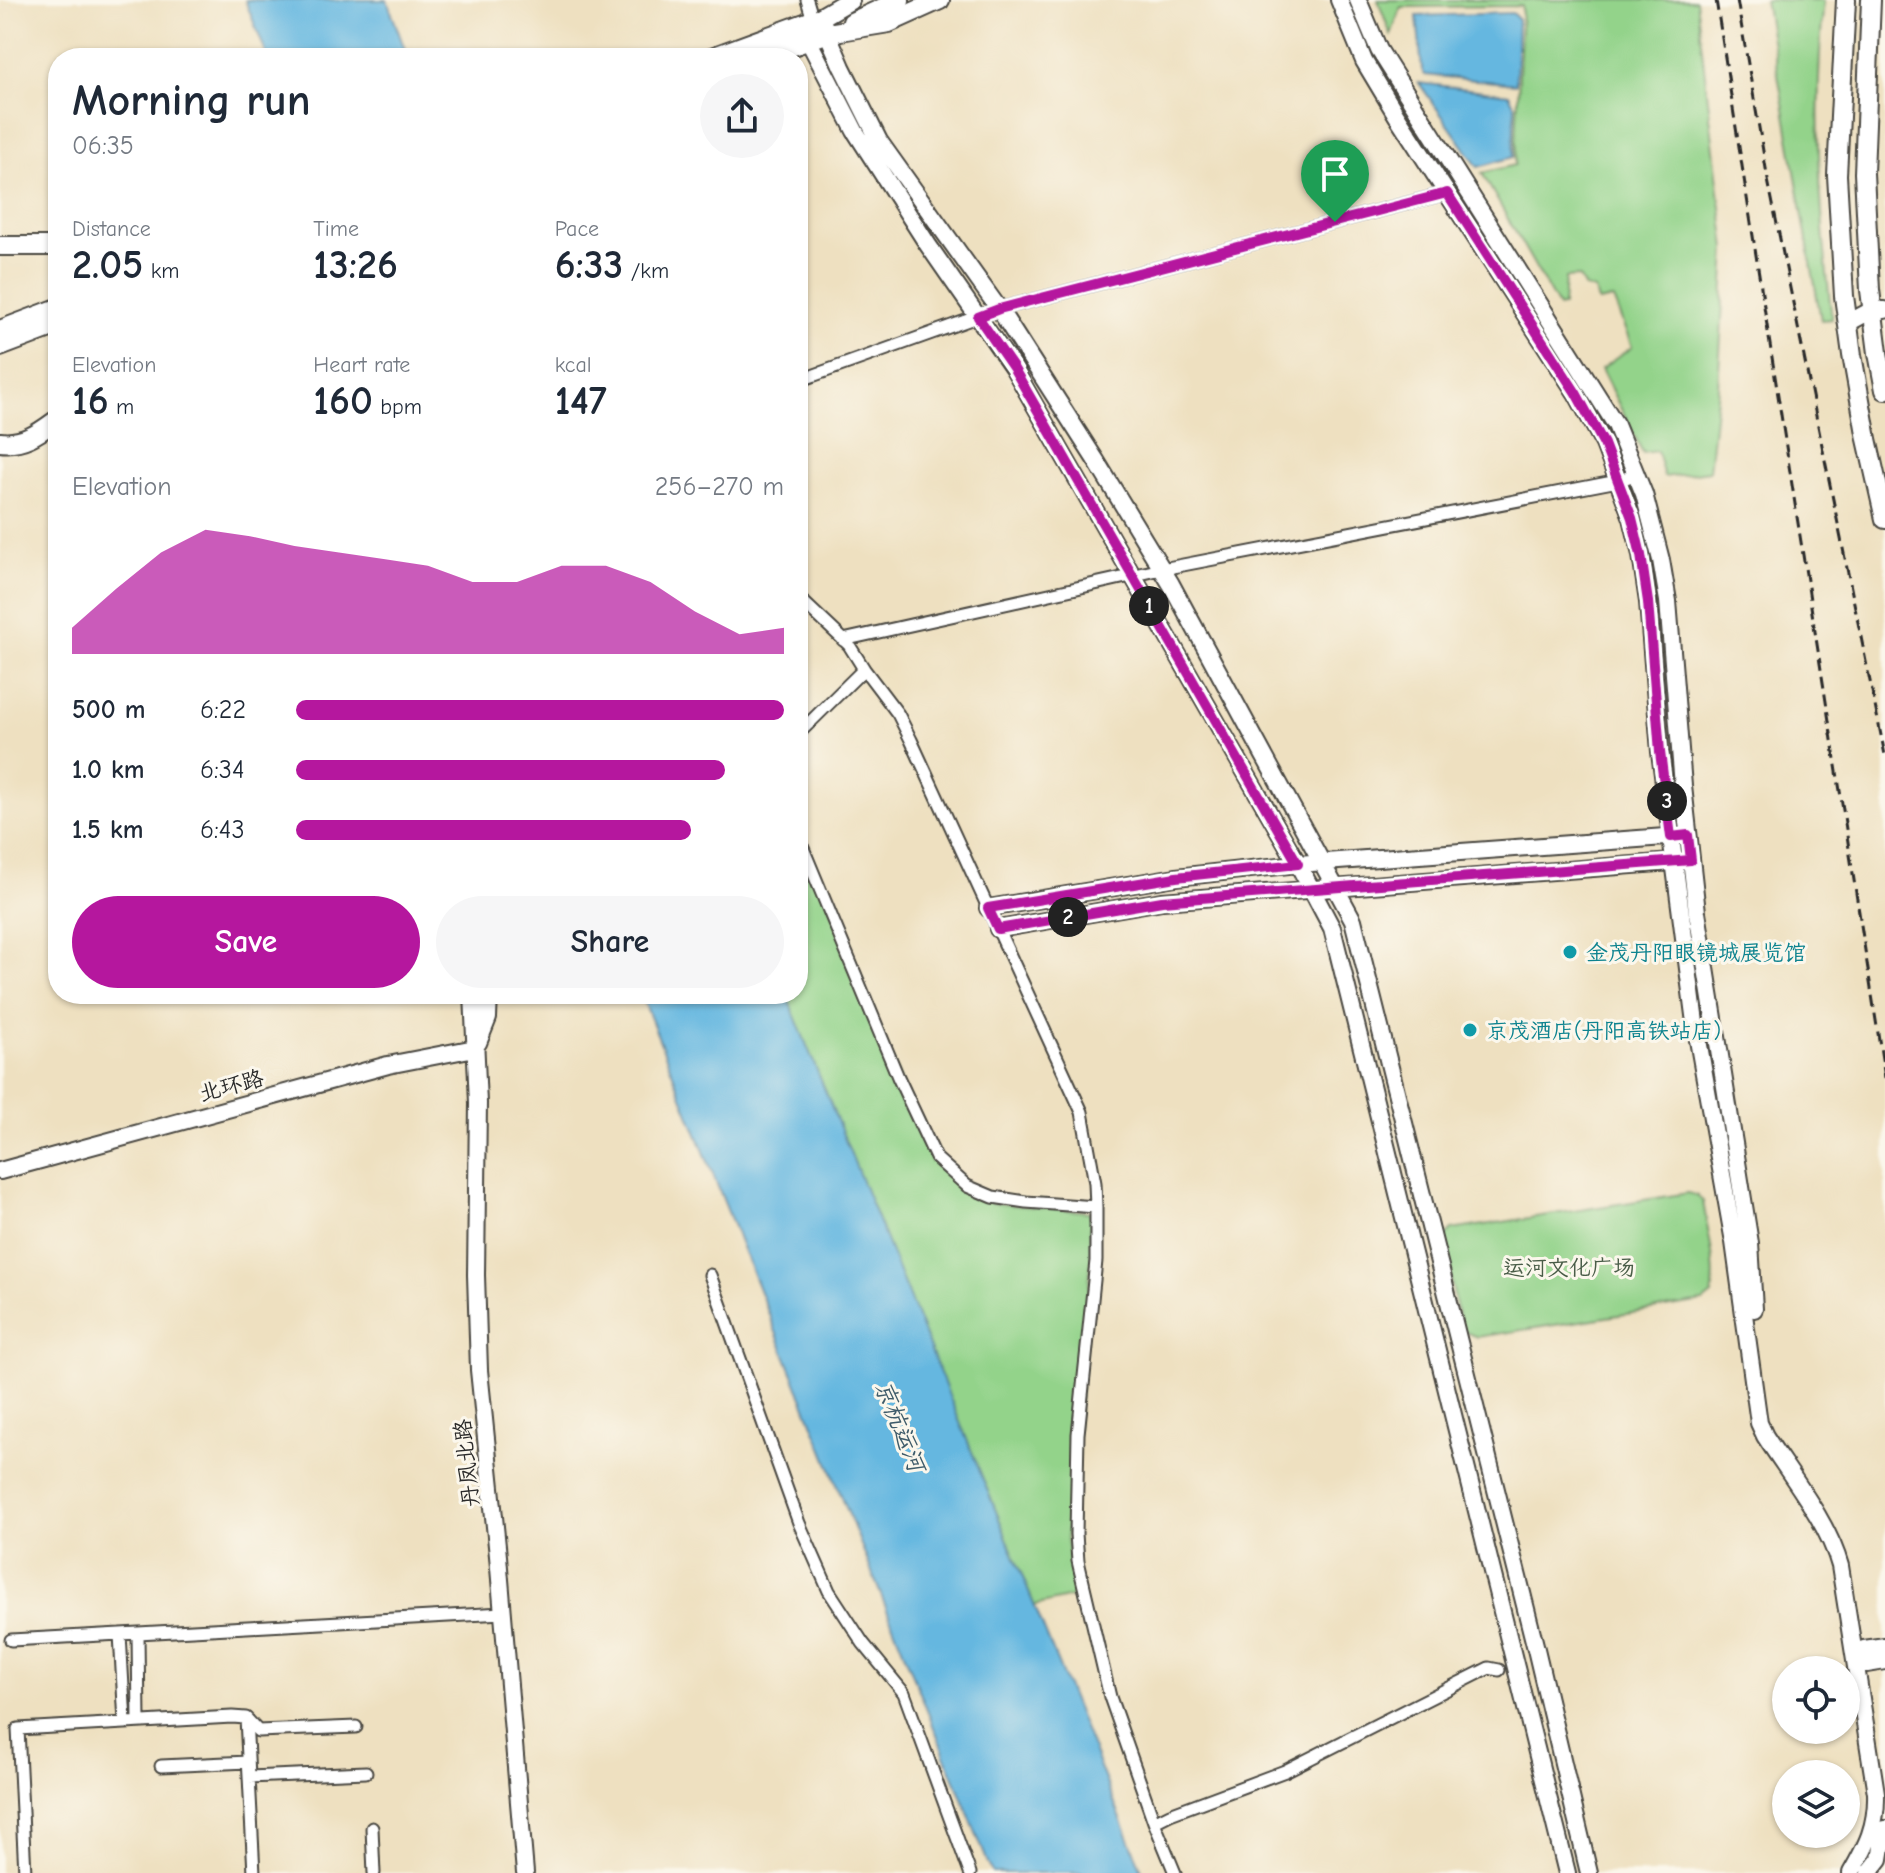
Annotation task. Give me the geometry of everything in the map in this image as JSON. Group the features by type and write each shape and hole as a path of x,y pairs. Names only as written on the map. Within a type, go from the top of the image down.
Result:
{"main road":[{"path":"814,27 850,0"},
{"path":"778,48 866,0"},
{"path":"743,48 900,0"},
{"path":"814,27 889,23 940,0"},
{"path":"1846,0 1837,175 1844,296 1867,439 1885,519"},
{"path":"1871,0 1877,28 1864,173 1885,390"},
{"path":"0,246 48,246"},
{"path":"0,330 48,312"},
{"path":"0,347 48,329"},
{"path":"0,442 10,443 32,437 48,426"}],"street":[{"path":"807,0 814,27 855,131 928,245 1014,369 1332,928 1567,1873"},
{"path":"1339,0 1364,61 1576,393 1604,444 1632,518 1644,570 1660,752 1680,836"},
{"path":"1358,0 1379,50 1616,425 1644,494 1668,601 1680,836 1695,1023 1734,1242 1759,1423 1836,1549 1862,1657 1885,1781"},
{"path":"814,27 842,67 879,141 999,309 1162,569 1353,920 1589,1873"},
{"path":"808,377 999,309 1447,193"},
{"path":"1848,323 1879,315"},
{"path":"843,640 1162,569 1618,481 1636,474"},
{"path":"808,607 849,645 898,714 1082,1112 1095,1183 1096,1261 1078,1434 1078,1561 1110,1697 1175,1873"},
{"path":"808,724 864,669"},
{"path":"988,908 1176,877 1298,864 1680,836"},
{"path":"808,860 904,1092 936,1158 967,1186 993,1197 1096,1207"},
{"path":"998,929 1162,901 1683,861"},
{"name":"丹凤北路","path":"473,1004 478,1103 476,1275 479,1370 525,1873"},
{"path":"475,1048 488,1018 489,1004"},
{"name":"北环路","path":"0,1171 388,1065 475,1048"},
{"path":"710,1275 799,1523 829,1591 863,1643 904,1693 970,1873"},
{"path":"11,1640 503,1613"},
{"path":"138,1633 139,1722"},
{"path":"120,1634 125,1723"},
{"path":"1862,1657 1885,1646"},
{"path":"1862,1657 1885,1661"},
{"path":"1851,1873 1872,1832 1876,1812 1862,1657"},
{"path":"1154,1822 1285,1771 1489,1668 1499,1670"},
{"path":"26,1873 18,1729 232,1717 246,1718 258,1731 356,1727"},
{"path":"246,1718 254,1873"},
{"path":"161,1766 248,1762"},
{"path":"249,1777 366,1772"},
{"path":"372,1828 374,1873"},
{"path":"1869,1873 1880,1859 1885,1829"}],"green space":[{"path":"1378,0 1696,0 1726,249 1718,388 1709,471 1664,477 1657,451 1643,453 1601,369 1632,347 1613,299 1598,302 1595,290 1585,288 1579,277 1565,278 1563,306 1558,307 1482,173 1515,165 1522,6 1401,7 1391,35"},
{"path":"1765,0 1824,0 1819,80 1819,160 1832,319 1821,320"},
{"path":"808,851 929,1152 955,1178 959,1189 992,1203 1090,1212 1091,1262 1066,1540 1075,1596 1034,1606 789,1004 808,1004"},
{"name":"运河文化广场","path":"1688,1193 1703,1201 1711,1248 1714,1284 1712,1295 1703,1302 1477,1337 1465,1332 1459,1320 1444,1247 1445,1237 1452,1230"}],"water":[{"path":"245,0 387,0 404,48 264,48"},
{"path":"1512,13 1518,19 1516,84 1425,75 1417,16"},
{"path":"1419,83 1509,94 1515,106 1513,157 1478,167"},
{"name":"京杭运河","path":"645,1004 790,1004 1143,1873 992,1873"}],"railway":[{"path":"1716,0 1885,1078"},
{"path":"1737,0 1768,180 1885,755"}],"place":[{"name":"金茂丹阳眼镜城展览馆","path":"1570,952"},
{"name":"京茂酒店(丹阳高铁站店)","path":"1470,1030"}],"route":[{"path":"1447,193 1576,393 1604,444 1632,518 1648,602 1660,752 1671,837 1688,835 1691,860 1162,901 998,929 988,908 1176,877 1298,864 1014,369 978,317 1335,222 1447,193"}]}
